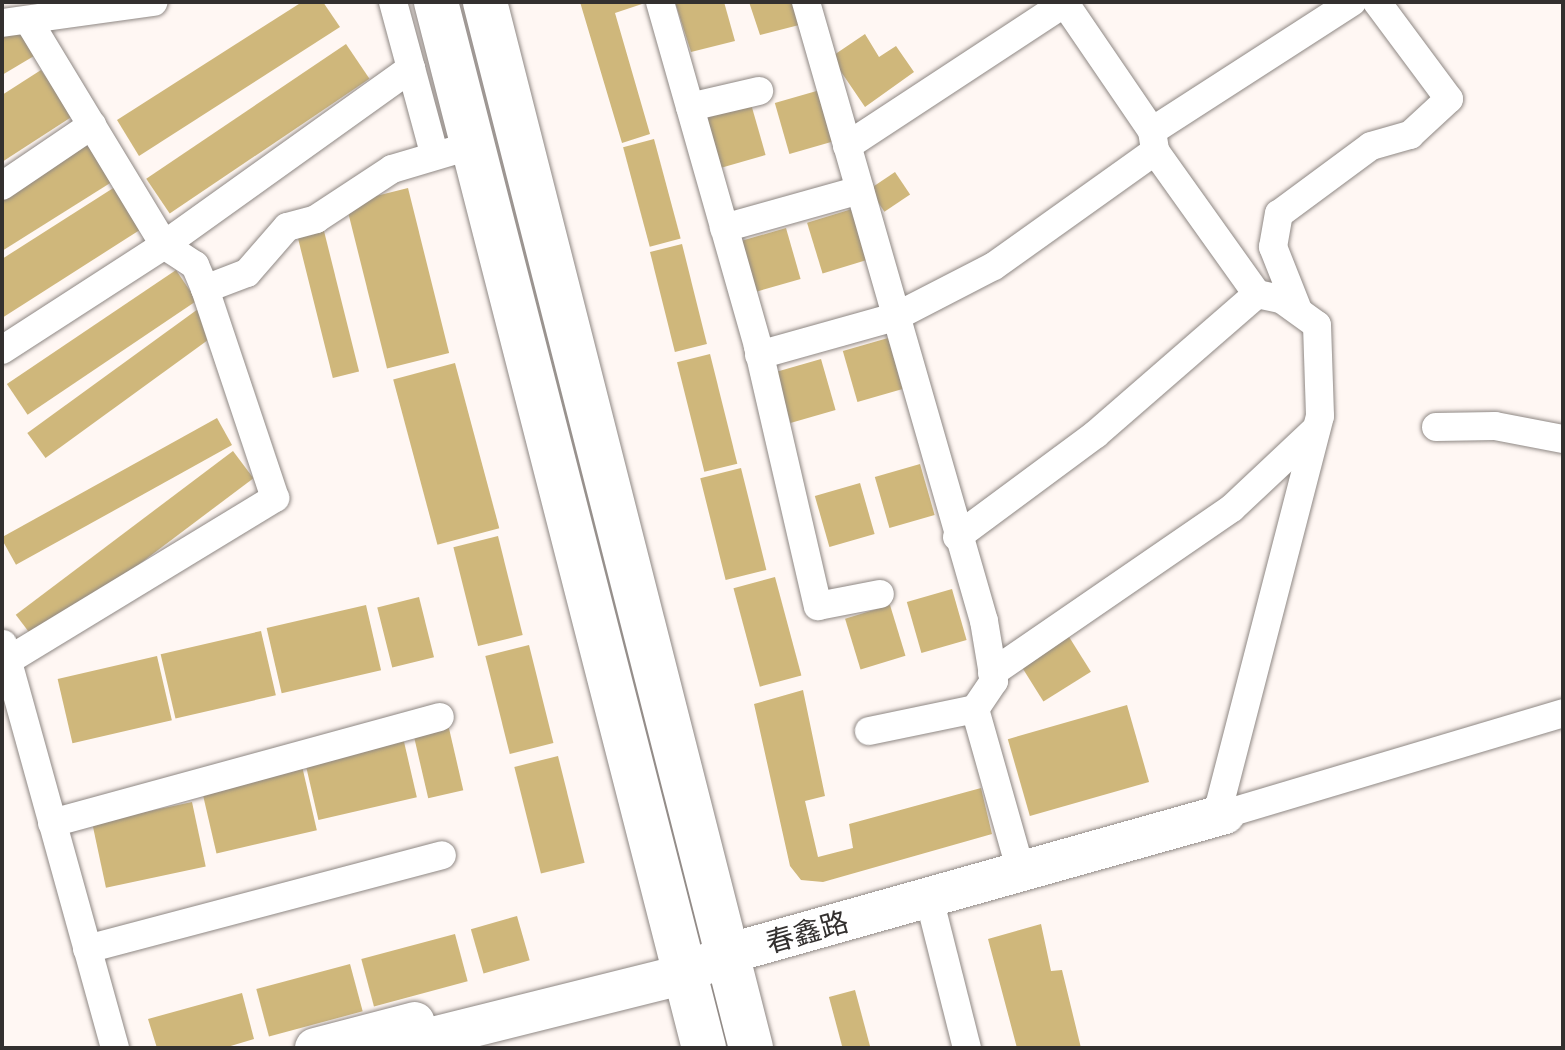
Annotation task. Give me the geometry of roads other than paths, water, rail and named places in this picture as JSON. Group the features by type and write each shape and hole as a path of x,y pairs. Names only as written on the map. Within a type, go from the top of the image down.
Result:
{"main road":[{"path":"436,2 453,149 685,970 704,1048"},
{"path":"485,2 751,1048"},
{"name":"春鑫路","path":"389,1048 685,970 727,954 1221,816"},
{"name":"春鑫路","path":"315,1048 613,971 685,970"}],"street":[{"path":"115,1048 5,652 275,498 195,265 164,245 92,125 15,22 154,2"},
{"path":"205,289 247,273 287,227 316,219 392,169 453,149 411,68 393,2"},
{"path":"660,2 759,355 818,606 880,594"},
{"path":"806,2 957,537 992,673"},
{"path":"759,355 895,317 994,266 1153,141 1352,2"},
{"path":"1298,310 1273,247 1279,214 1371,146 1410,135 1449,99 1377,2"},
{"path":"847,146 1065,3 1153,141 1257,294 1298,310 1317,325 1322,367 1316,429 1221,816 1563,713"},
{"path":"2,350 164,245 411,68"},
{"path":"690,107 759,91"},
{"path":"2,186 92,125"},
{"path":"724,228 860,190"},
{"path":"957,537 1096,434 1257,294"},
{"path":"1436,427 1495,426 1563,439"},
{"path":"1021,872 975,709 992,673 1232,508 1316,429"},
{"path":"869,731 975,709"},
{"path":"52,823 440,717"},
{"path":"87,949 442,855"},
{"path":"929,898 967,1048"}]}
